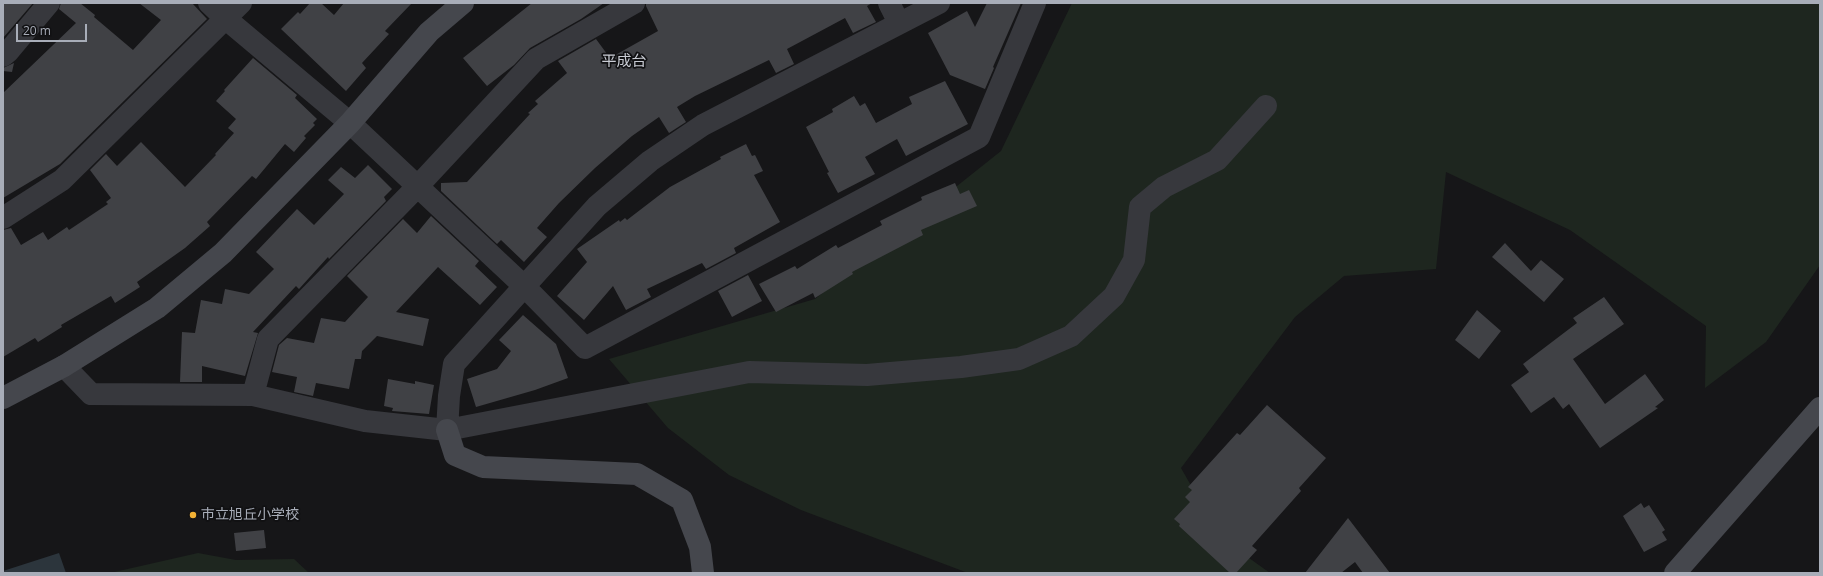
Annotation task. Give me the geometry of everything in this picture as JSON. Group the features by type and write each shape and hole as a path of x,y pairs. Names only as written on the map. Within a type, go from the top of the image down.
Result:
{"street":[{"path":"3,56 8,52 48,3"},
{"path":"210,3 225,18 350,123 524,287 585,348 979,137 1035,3"},
{"path":"3,218 62,180 241,3"},
{"path":"3,398 64,366 157,308 223,253 350,123 429,32 463,3"},
{"path":"253,395 268,339 417,187 536,58 634,3"},
{"path":"889,3 900,23"},
{"path":"702,573 700,547 682,500 637,474 483,467 455,455 447,430 449,396 454,364 597,206 650,161 703,125 939,3"},
{"path":"64,366 91,394 253,395 365,421 447,430 750,372 867,375 961,368 1019,359 1071,336 1114,296 1134,260 1140,207 1164,187 1217,160 1266,106"},
{"path":"1675,573 1820,408"}],"shaded area":[{"path":"1072,3 1820,3 1820,265 1766,342 1705,388 1706,326 1570,230 1446,172 1436,269 1344,276 1295,317 1181,468 1221,538 1270,573 968,573 801,510 729,475 668,428 609,359 815,299 1001,151"},
{"path":"59,553 66,573 3,573 3,571"},
{"path":"198,553 236,560 294,559 309,573 110,573"}],"building":[{"path":"3,3 33,3 3,38"},
{"path":"61,3 80,3 133,50 161,20 139,3 192,3 207,19 60,164 3,198 3,93 76,23 59,9"},
{"path":"310,3 321,3 334,15 344,3 412,3 385,31 389,34 362,63 366,68 346,91 281,29 298,12 300,14"},
{"path":"532,3 604,3 581,19 530,48 514,65 487,86 463,58"},
{"path":"646,3 872,3 867,6 876,22 853,33 845,18 787,49 794,64 776,73 769,60 695,96 677,107 686,122 669,133 659,117 632,136 595,168 559,203 537,228 547,237 524,262 501,240 497,244 441,191 441,183 467,182 530,114 528,113 538,104 535,101 567,73 558,61 596,39 610,58 658,31"},
{"path":"987,3 1021,3 985,89 950,75 928,33 967,11 975,27"},
{"path":"253,58 297,95 295,98 317,119 313,123 315,125 304,136 306,138 294,152 285,144 256,179 252,176 207,222 210,226 185,248 137,282 140,287 115,303 111,296 61,325 62,327 38,342 35,338 3,357 3,230 11,228 21,245 43,232 48,240 67,227 69,230 108,204 106,202 111,198 90,170 106,154 117,166 141,142 185,187 216,155 215,154 234,133 228,128 236,119 216,101"},
{"path":"14,63 12,72 3,71 3,68"},
{"path":"945,81 968,124 906,156 897,139 865,157 875,174 838,193 806,127 833,112 832,109 854,96 860,106 865,103 876,123 912,104 909,97"},
{"path":"746,144 752,156 755,155 763,171 754,175 780,222 734,248 736,253 706,269 702,263 647,289 651,297 626,310 613,286 584,320 557,296 587,262 577,249 619,220 620,222 625,218 627,220 670,187 721,159 720,157"},
{"path":"368,165 392,189 384,197 386,201 329,259 328,257 299,289 296,286 253,332 258,333 245,376 202,366 202,382 180,382 182,332 195,333 201,300 222,304 225,289 249,294 274,269 256,252 297,209 314,225 344,194 328,180 341,167 355,178"},
{"path":"955,183 960,194 969,190 977,206 921,230 923,235 852,272 853,274 815,298 813,293 776,312 759,284 795,266 797,269 836,245 838,248 882,225 880,221 922,200 921,197"},
{"path":"431,216 479,261 475,266 497,287 480,305 438,267 396,312 429,319 423,346 377,336 362,351 361,359 355,359 349,389 316,383 313,396 294,392 297,377 272,372 279,345 287,338 314,343 321,318 345,322 368,297 347,276 403,219 417,233"},
{"path":"1505,243 1531,271 1541,260 1564,279 1544,302 1492,257"},
{"path":"748,275 762,301 732,317 718,291"},
{"path":"1604,297 1624,324 1573,359 1605,404 1645,374 1664,400 1655,407 1658,408 1600,448 1569,404 1563,409 1554,397 1531,413 1511,385 1529,372 1523,364 1577,323 1573,318"},
{"path":"1477,310 1501,331 1479,359 1455,340"},
{"path":"523,315 556,344 568,378 535,390 476,407 467,379 497,369 511,351 499,340"},
{"path":"388,379 415,384 415,381 434,385 429,414 392,411 393,408 384,406"},
{"path":"1267,405 1326,458 1299,488 1301,491 1252,546 1257,550 1236,573 1230,573 1179,526 1180,524 1174,519 1190,502 1185,497 1192,490 1188,487 1237,433 1240,435"},
{"path":"1641,503 1644,508 1649,505 1665,530 1662,532 1667,540 1644,552 1623,516"},
{"path":"1348,518 1390,573 1363,573 1355,562 1341,573 1305,573"},
{"path":"264,530 266,548 236,551 234,533"}],"place":[{"name":"市立旭丘小学校","path":"193,515"}],"district":[{"name":"平成台","path":"624,62"}]}
